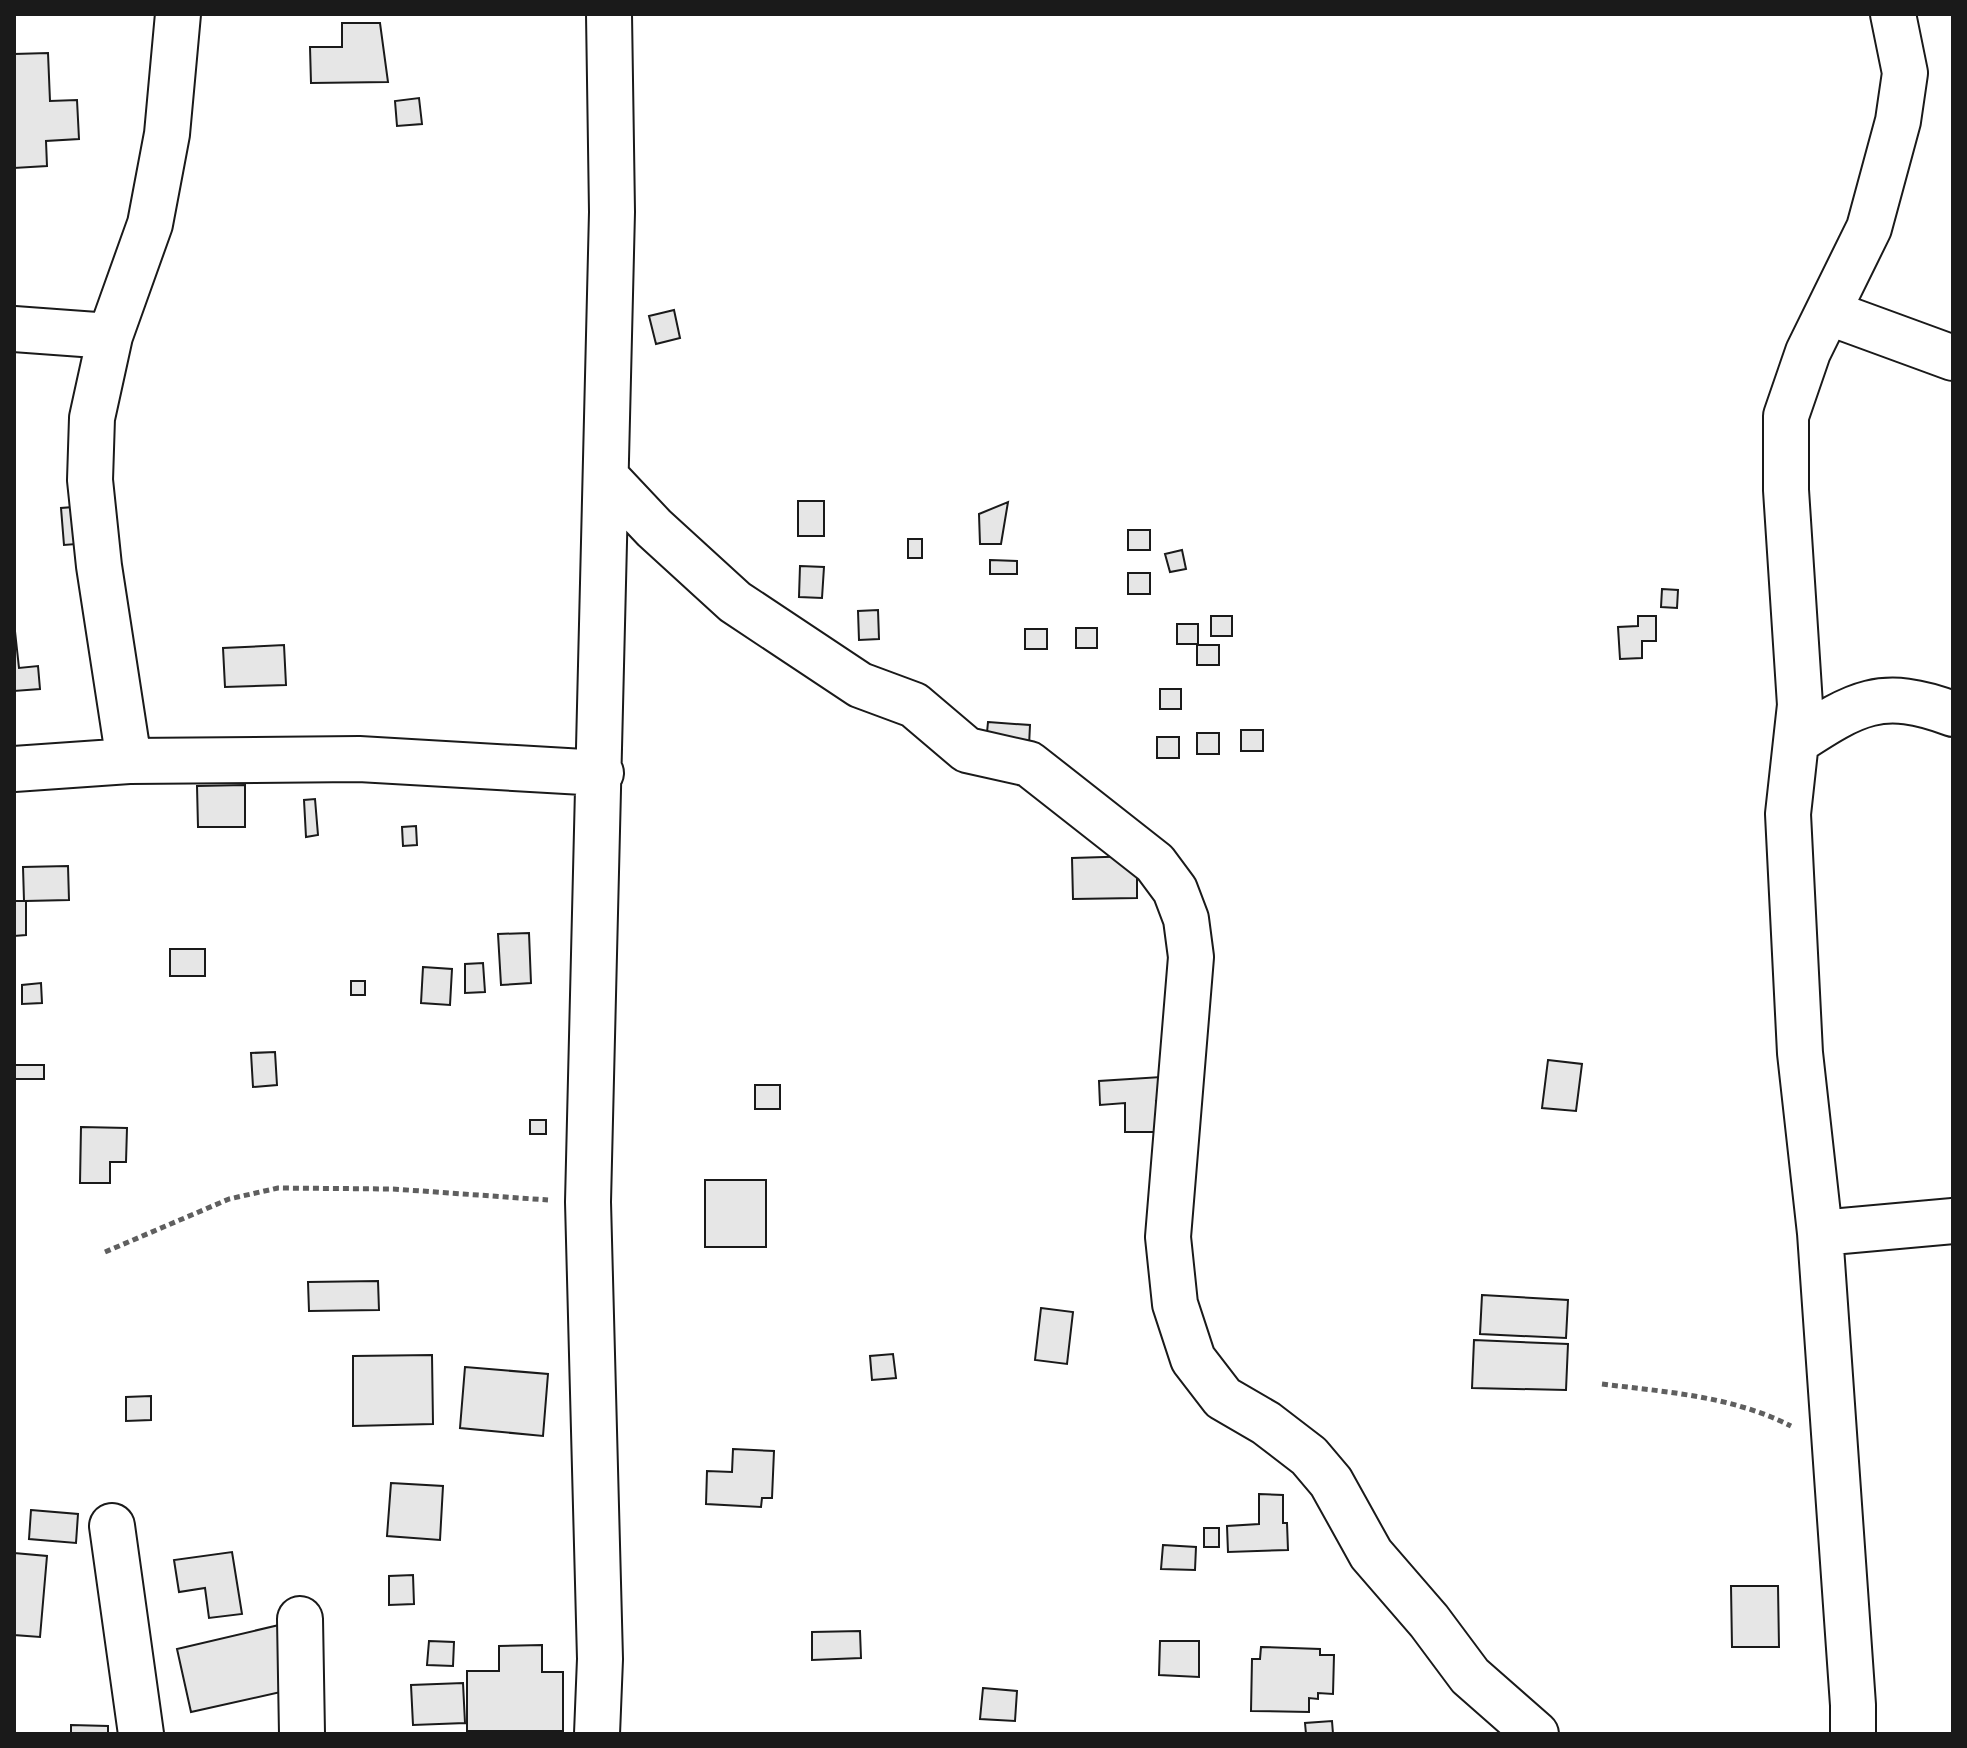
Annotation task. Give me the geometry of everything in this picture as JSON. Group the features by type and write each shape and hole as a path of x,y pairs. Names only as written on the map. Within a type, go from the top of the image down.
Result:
{"street":[{"path":"129,761 99,566 90,480 92,418 110,336 150,224 167,134 178,14"},
{"path":"597,1734 600,1659 588,1202 601,773 612,212 609,14"},
{"path":"1853,1734 1820,1233 1800,1053 1788,814 1800,705 1786,490 1786,416 1808,352 1830,313 1869,228 1898,121 1905,73 1893,14"},
{"path":"1830,313 1953,358"},
{"path":"14,329 110,336"},
{"path":"606,477 654,528 735,602 860,685 914,705 967,750 1029,764 1155,863 1175,890 1186,919 1191,957 1168,1237 1175,1304 1193,1359 1223,1398 1266,1423 1309,1456 1331,1482 1371,1554 1429,1621 1470,1676 1536,1734"},
{"path":"1796,742 1847,709 1883,699 1924,703 1953,714"},
{"path":"14,769 129,761 359,759 601,773"},
{"path":"1820,1233 1953,1221"},
{"path":"112,1526 141,1734"},
{"path":"300,1619 302,1734"}],"path":[{"path":"105,1252 229,1199 278,1188 393,1189 588,1202"},
{"path":"1602,1384 1712,1398 1770,1415 1835,1448"}],"building":[{"path":"342,23 380,23 388,82 311,83 310,47 342,47"},
{"path":"48,53 50,101 77,100 79,139 46,141 47,166 14,168 14,54"},
{"path":"419,98 422,124 397,126 395,101"},
{"path":"674,310 680,338 656,344 649,316"},
{"path":"798,501 824,501 824,536 798,536"},
{"path":"1008,502 1001,544 980,544 979,514"},
{"path":"100,505 102,542 64,545 61,508"},
{"path":"1128,530 1150,530 1150,550 1128,550"},
{"path":"908,539 922,539 922,558 908,558"},
{"path":"1182,550 1186,569 1170,572 1165,554"},
{"path":"990,560 1017,561 1017,574 990,574"},
{"path":"800,566 824,567 822,598 799,597"},
{"path":"1128,573 1150,573 1150,594 1128,594"},
{"path":"1662,589 1678,590 1677,608 1661,607"},
{"path":"878,610 879,639 859,640 858,611"},
{"path":"1211,616 1232,616 1232,636 1211,636"},
{"path":"1638,616 1656,616 1656,641 1642,641 1642,658 1620,659 1618,627 1638,626"},
{"path":"14,622 19,668 38,666 40,689 14,691"},
{"path":"1177,624 1198,624 1198,644 1177,644"},
{"path":"1076,628 1097,628 1097,648 1076,648"},
{"path":"1025,629 1047,629 1047,649 1025,649"},
{"path":"284,645 286,685 225,687 223,648"},
{"path":"1197,645 1219,645 1219,665 1197,665"},
{"path":"1160,689 1181,689 1181,709 1160,709"},
{"path":"988,722 1030,725 1029,746 986,743"},
{"path":"1241,730 1263,730 1263,751 1241,751"},
{"path":"1197,733 1219,733 1219,754 1197,754"},
{"path":"1157,737 1179,737 1179,758 1157,758"},
{"path":"245,785 245,827 198,827 197,786"},
{"path":"315,799 318,835 306,837 304,800"},
{"path":"416,826 417,845 403,846 402,827"},
{"path":"1137,856 1137,898 1073,899 1072,858"},
{"path":"68,866 69,900 26,901 26,935 14,936 14,901 24,901 23,867"},
{"path":"529,933 531,983 501,985 498,934"},
{"path":"170,949 205,949 205,976 170,976"},
{"path":"483,963 485,992 465,993 465,964"},
{"path":"423,967 452,969 450,1005 421,1003"},
{"path":"351,981 365,981 365,995 351,995"},
{"path":"41,983 42,1003 22,1004 22,985"},
{"path":"275,1052 277,1085 253,1087 251,1053"},
{"path":"1548,1060 1582,1064 1576,1111 1542,1108"},
{"path":"14,1065 44,1065 44,1079 14,1079"},
{"path":"1161,1077 1163,1101 1156,1101 1157,1132 1125,1132 1125,1103 1100,1105 1099,1081"},
{"path":"755,1085 780,1085 780,1109 755,1109"},
{"path":"530,1120 546,1120 546,1134 530,1134"},
{"path":"81,1127 127,1128 126,1162 110,1162 110,1183 80,1183"},
{"path":"705,1180 766,1180 766,1247 705,1247"},
{"path":"378,1281 379,1310 309,1311 308,1282"},
{"path":"1482,1295 1568,1300 1566,1338 1480,1334"},
{"path":"1041,1308 1073,1312 1067,1364 1035,1360"},
{"path":"1474,1340 1568,1344 1566,1390 1472,1388"},
{"path":"893,1354 896,1378 872,1380 870,1356"},
{"path":"432,1355 433,1424 353,1426 353,1356"},
{"path":"465,1367 548,1374 543,1436 460,1428"},
{"path":"151,1396 151,1420 126,1421 126,1397"},
{"path":"733,1449 774,1451 772,1498 762,1498 761,1507 706,1504 707,1471 732,1472"},
{"path":"391,1483 443,1486 440,1540 387,1536"},
{"path":"1259,1494 1283,1495 1283,1523 1287,1523 1288,1550 1228,1552 1227,1526 1259,1524"},
{"path":"31,1510 78,1514 76,1543 29,1539"},
{"path":"1204,1528 1219,1528 1219,1547 1204,1547"},
{"path":"1163,1545 1196,1547 1195,1570 1161,1569"},
{"path":"232,1552 242,1614 209,1618 205,1588 179,1592 174,1560"},
{"path":"14,1553 47,1556 40,1637 14,1635"},
{"path":"413,1575 414,1604 389,1605 389,1576"},
{"path":"1731,1586 1778,1586 1779,1647 1732,1647"},
{"path":"279,1625 294,1689 191,1712 177,1649"},
{"path":"860,1631 861,1658 812,1660 812,1632"},
{"path":"429,1641 454,1642 453,1666 427,1665"},
{"path":"1160,1641 1199,1641 1199,1677 1159,1675"},
{"path":"542,1645 542,1672 563,1672 563,1731 467,1731 467,1671 499,1671 499,1646"},
{"path":"1261,1647 1320,1649 1320,1655 1334,1655 1333,1694 1318,1693 1318,1699 1309,1698 1309,1712 1251,1711 1252,1659 1260,1659"},
{"path":"463,1683 465,1723 413,1725 411,1685"},
{"path":"983,1688 1017,1691 1015,1721 980,1719"},
{"path":"1332,1721 1333,1734 1306,1734 1305,1723"},
{"path":"71,1725 108,1726 108,1734 71,1734"}]}
